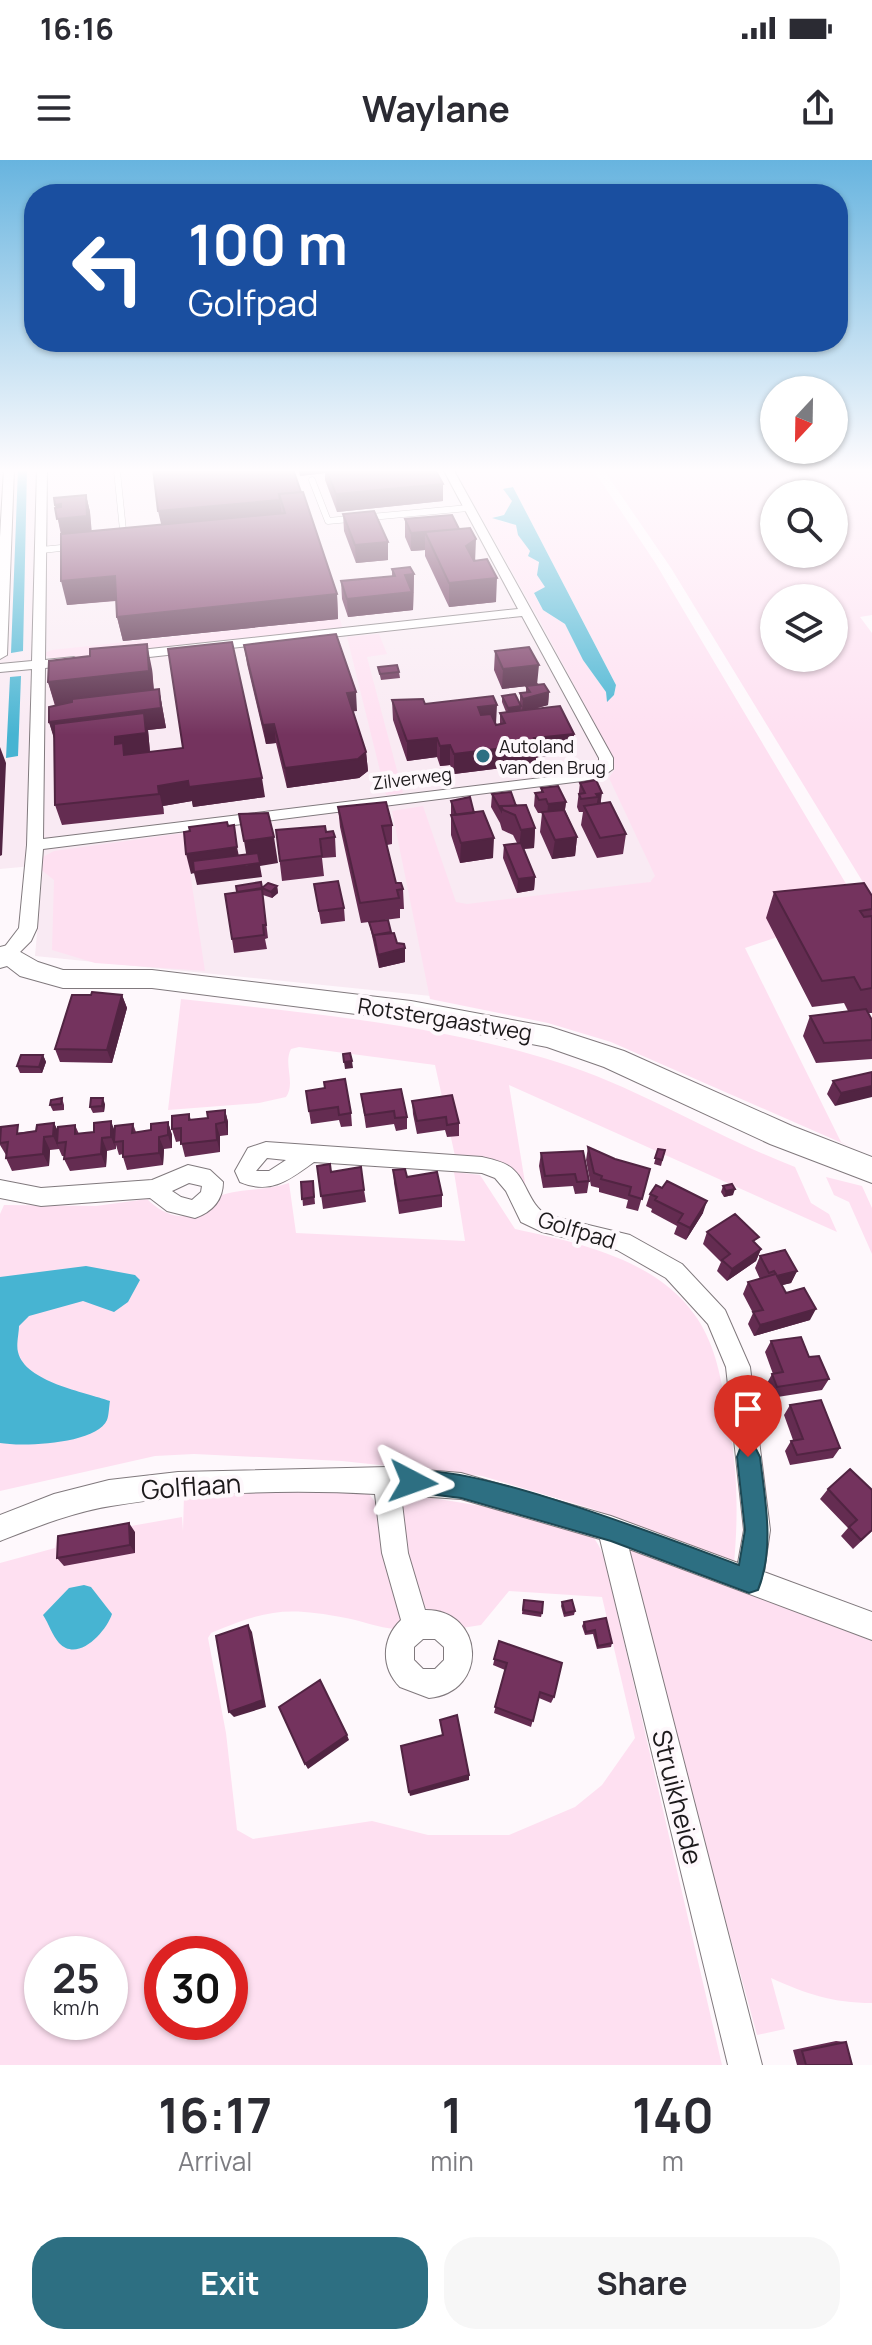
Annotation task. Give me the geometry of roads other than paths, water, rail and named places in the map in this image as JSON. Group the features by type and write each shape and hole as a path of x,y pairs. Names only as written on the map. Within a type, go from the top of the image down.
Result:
{"street":[{"path":"0,655 3,558"},
{"path":"4,957 25,937 28,928 35,845 36,666 41,558"},
{"path":"0,668 528,612 497,558"},
{"name":"Zilverweg","path":"35,845 603,772 607,766 606,758 528,612"},
{"name":"Rotstergaastweg","path":"4,957 29,969 63,979 167,981 411,1011 550,1037 614,1059 781,1135 872,1170"},
{"name":"Golfpad","path":"309,1154 482,1165 502,1172 513,1185 529,1216 542,1223 622,1242 674,1271 717,1317 738,1367 757,1530 749,1581"},
{"path":"0,1189 41,1197 154,1189"},
{"path":"388,1480 387,1509 393,1549 416,1624"},
{"name":"Golflaan","path":"0,1528 54,1507 120,1492 209,1483 388,1480 461,1486 611,1529 872,1626"},
{"name":"Struikheide","path":"611,1529 745,2065"}],"water":[{"path":"15,558 25,558 23,651 11,653"},
{"path":"531,558 550,558 616,685 614,695 607,702 606,692 583,660 565,624 543,610 534,593 545,587 537,575 539,562"},
{"path":"21,676 18,756 6,758 10,677"},
{"path":"86,1266 135,1275 140,1280 128,1302 114,1312 83,1301 29,1316 19,1326 17,1349 23,1362 44,1378 110,1401 107,1420 100,1428 75,1439 41,1444 0,1443 0,1277"},
{"path":"91,1587 112,1614 104,1629 90,1643 74,1649 66,1648 59,1643 43,1615 69,1588"}],"place":[{"name":"Autoland van den Brug","path":"483,756"}]}
